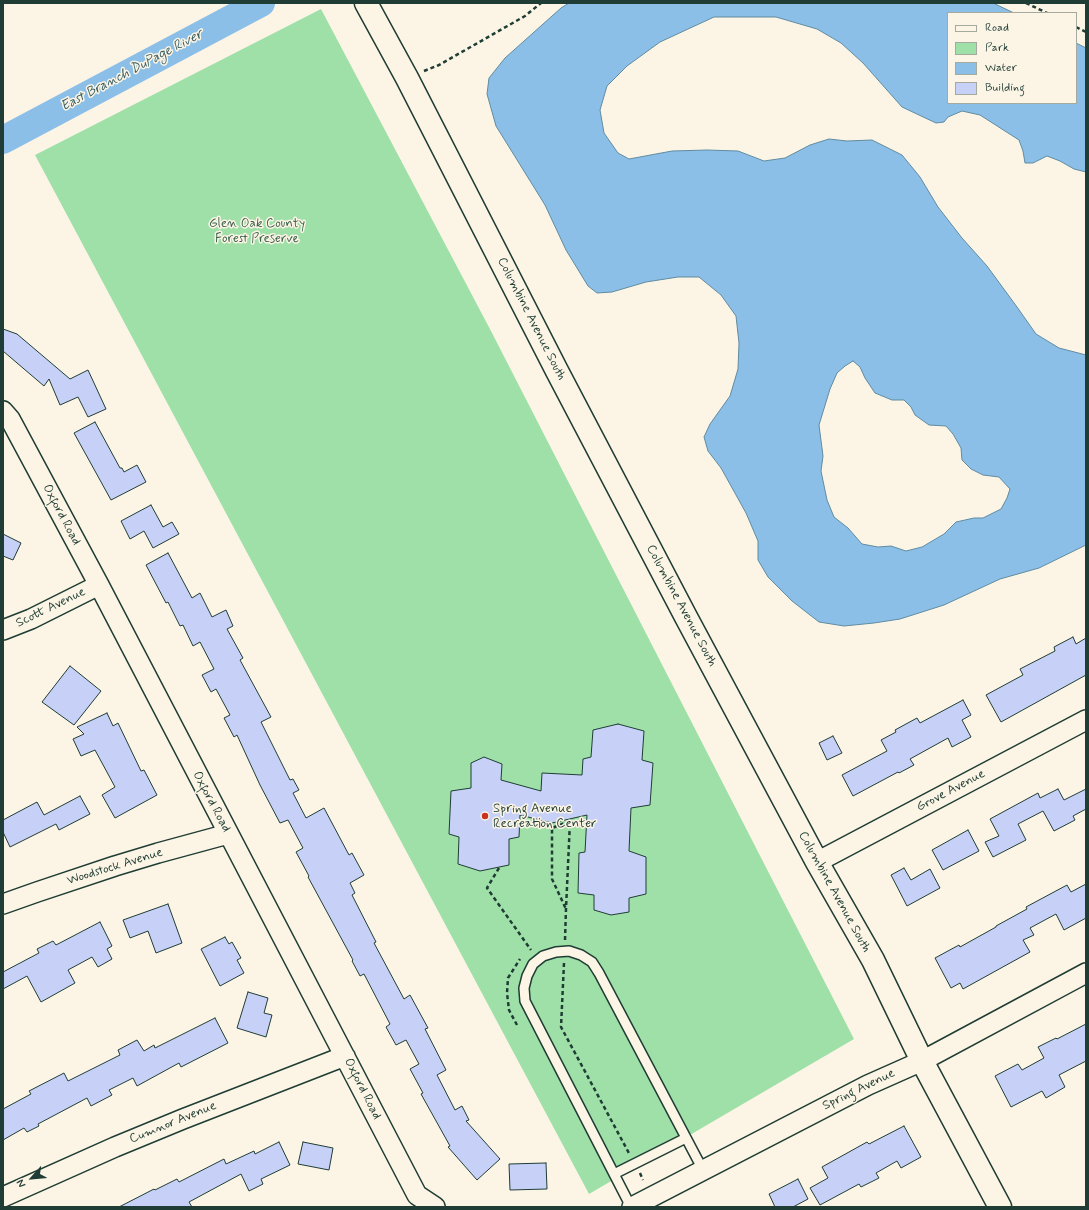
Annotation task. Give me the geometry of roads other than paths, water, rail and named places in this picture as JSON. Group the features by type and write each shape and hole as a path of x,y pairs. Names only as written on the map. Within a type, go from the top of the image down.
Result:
{"main road":[{"name":"Columbine Avenue South","path":"366,3 407,78 561,378 690,624 817,862 873,960 922,1061 1000,1207"}],"street":[{"name":"Oxford Road","path":"3,411 10,419 99,585 345,1056 417,1201 435,1207"},
{"name":"Scott Avenue","path":"3,630 31,619 99,585"},
{"name":"Grove Avenue","path":"817,862 1086,720"},
{"name":"Woodstock Avenue","path":"3,904 115,866 228,834"},
{"name":"Spring Avenue","path":"632,1207 868,1085 922,1061 1086,973"},
{"name":"Cumnor Avenue","path":"3,1197 122,1144 345,1056"}],"lane":[{"path":"632,1207 525,1001 524,988 527,976 533,964 543,956 556,952 569,951 581,955 592,962 703,1170"},
{"path":"614,1174 686,1138"}],"water":[{"path":"569,3 993,3 1012,12 947,12 947,104 1077,104 1077,44 1086,48 1086,172 1074,169 1047,156 1033,163 1025,163 1019,140 980,115 962,111 948,117 944,122 936,123 902,107 863,63 841,43 817,29 776,17 714,17 660,42 627,66 607,86 600,110 604,133 618,153 629,159 672,151 707,150 738,151 764,161 785,158 810,145 829,139 847,141 872,140 902,155 920,177 938,207 962,238 987,266 1036,334 1059,348 1086,355 1086,545 1039,568 1000,579 944,605 900,619 844,626 819,622 792,601 768,577 758,560 758,541 746,513 721,468 708,451 704,437 710,424 730,396 738,369 739,343 736,316 721,295 699,277 678,277 646,282 612,292 597,293 588,286 566,250 545,205 496,126 487,94 489,78 505,58 561,8","holes":["853,361 860,367 875,393 892,400 904,400 911,407 915,415 929,425 946,426 953,434 961,448 962,460 971,469 983,475 999,477 1010,489 1001,509 983,518 974,518 956,522 944,534 922,547 906,551 891,546 878,547 862,544 848,528 834,517 827,500 821,471 823,456 819,425 830,389 837,373"]}],"waterway":[{"name":"East Branch DuPage River","path":"3,140 261,3"}],"place":[{"name":"Spring Avenue Recreation Center","path":"485,816"}],"park label":[{"name":"Glen Oak County Forest Preserve","path":"257,232"}]}
